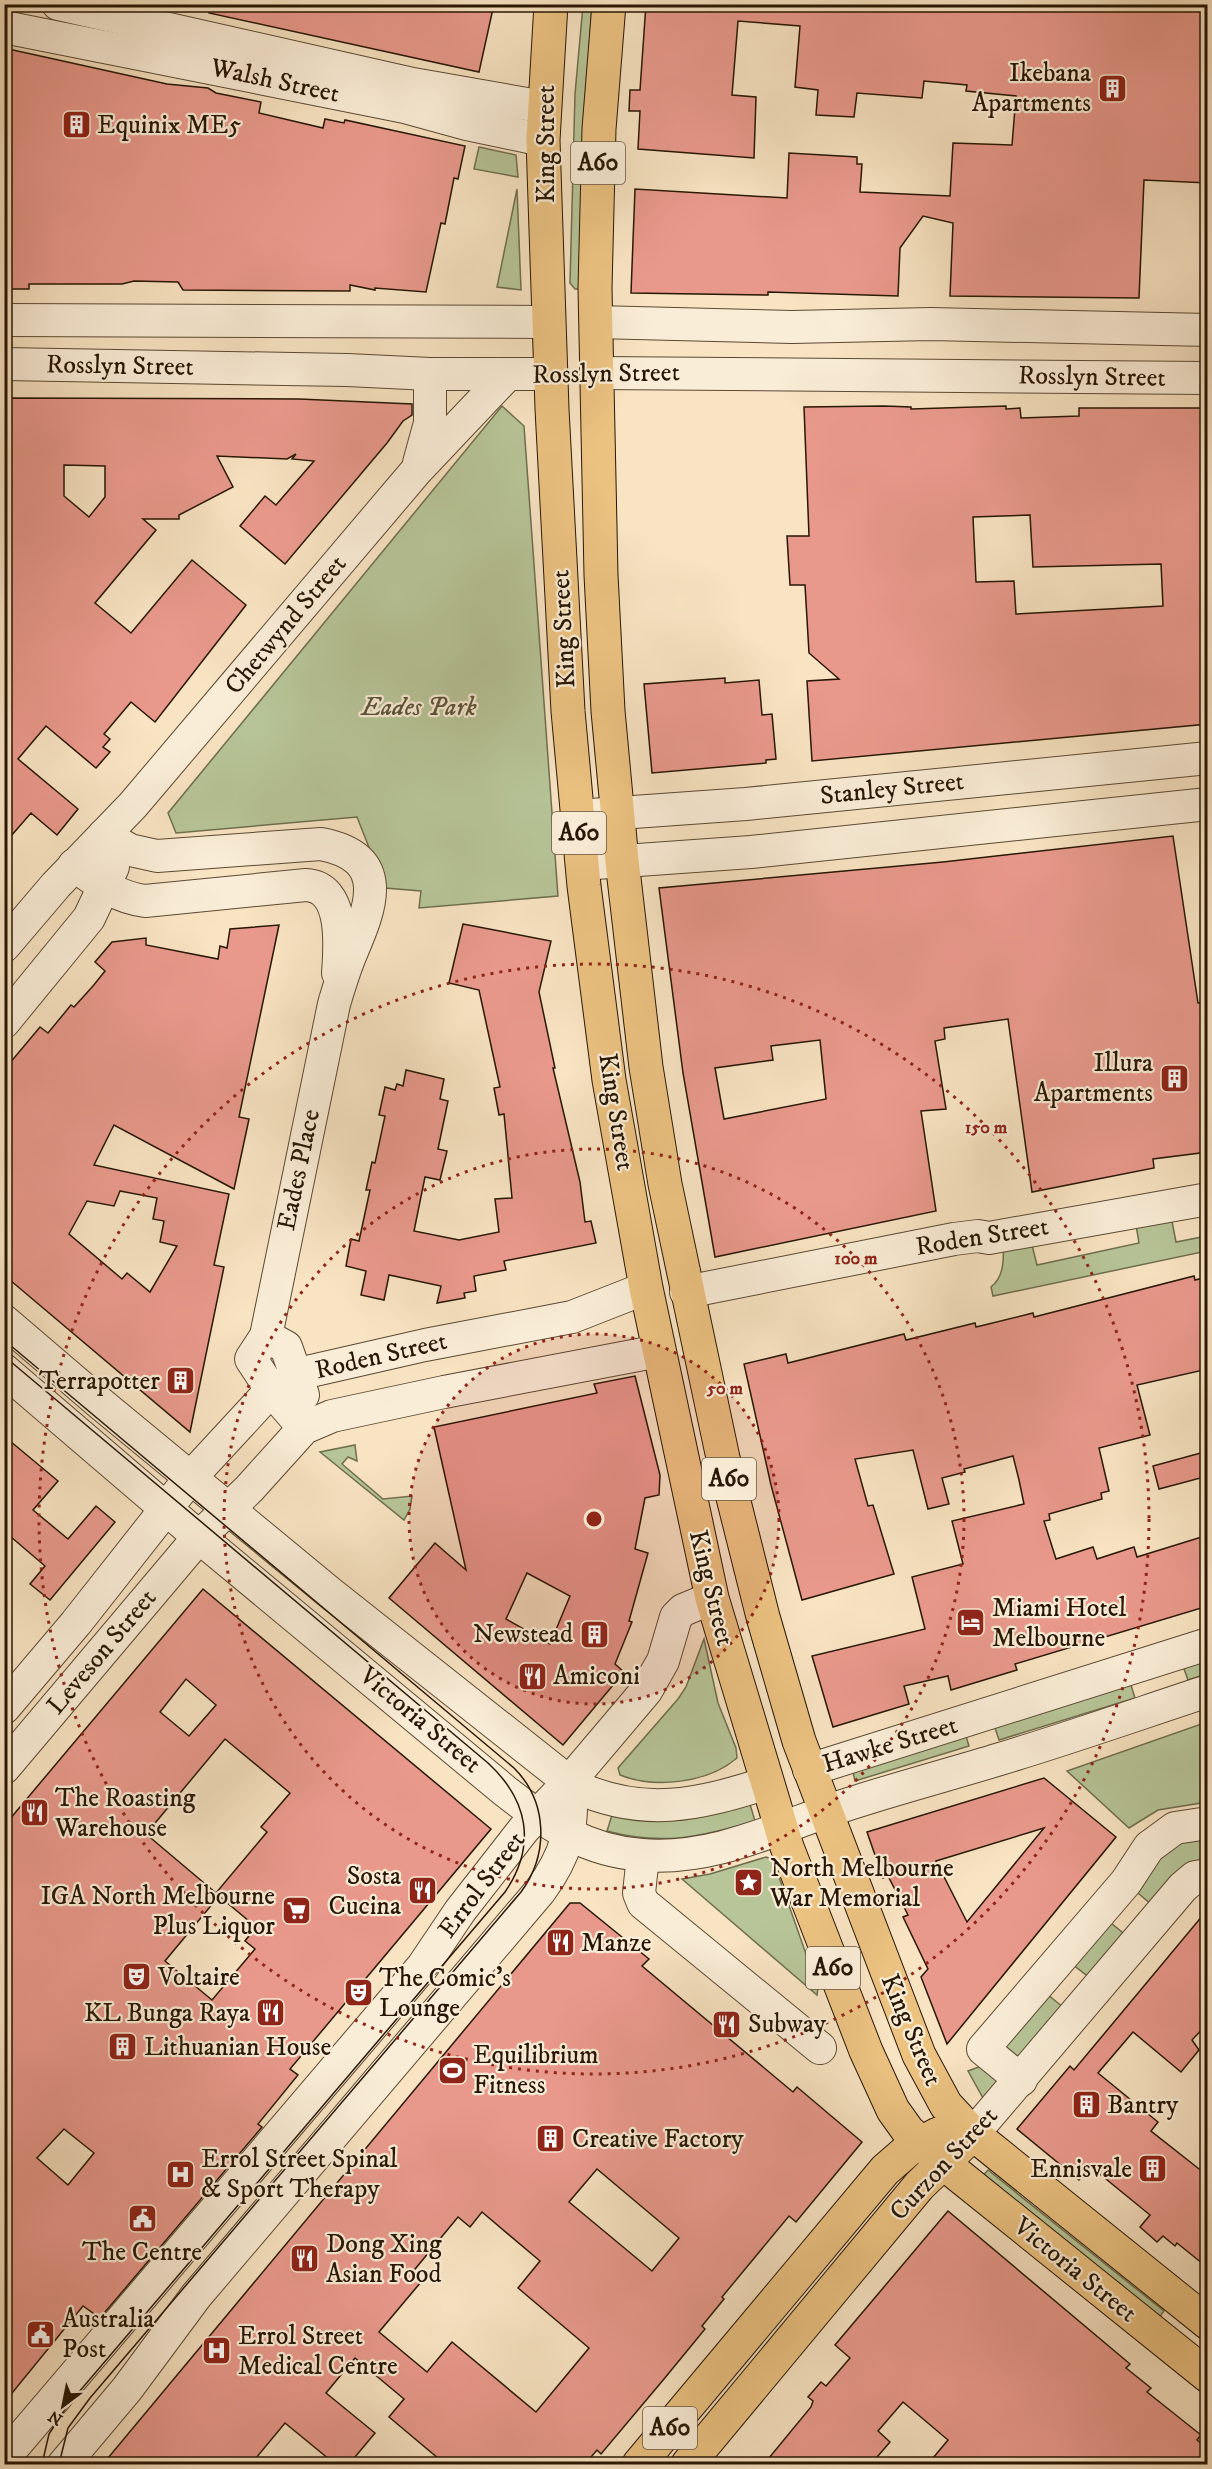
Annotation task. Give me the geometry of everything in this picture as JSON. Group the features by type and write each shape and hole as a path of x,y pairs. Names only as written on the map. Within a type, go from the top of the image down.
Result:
{"main road":[{"name":"King Street","path":"550,4 543,140 548,322 568,711 582,864 609,1080 646,1288 712,1598 781,1830 879,2081 899,2121 931,2152"},
{"name":"King Street","path":"609,4 597,183 596,322 599,373 601,575 608,711 617,813 646,1067 687,1292 723,1458 763,1617 809,1770 919,2055 938,2093 968,2129"},
{"name":"Rosslyn Street","path":"548,322 596,322"},
{"name":"Rosslyn Street","path":"551,374 599,373"},
{"path":"659,1351 687,1292"},
{"name":"Hawke Street","path":"767,1783 809,1770"},
{"name":"Curzon Street","path":"651,2460 700,2392 885,2170 931,2152 968,2129"},
{"name":"Victoria Street","path":"968,2129 1202,2318"},
{"name":"Curzon Street","path":"688,2464 919,2186 931,2152"},
{"name":"Victoria Street","path":"931,2152 1208,2376"},
{"path":"804,2268 832,2291"},
{"path":"1171,2347 1202,2318"},
{"path":"700,2392 729,2415"}],"street":[{"name":"Walsh Street","path":"58,4 425,99 467,124 543,140"},
{"name":"Walsh Street","path":"4,27 425,99 544,107"},
{"name":"Rosslyn Street","path":"4,320 548,322"},
{"path":"256,369 257,321"},
{"name":"Rosslyn Street","path":"596,322 784,327 931,324 1208,330"},
{"name":"Rosslyn Street","path":"4,364 429,374 551,374"},
{"name":"Rosslyn Street","path":"599,373 1208,378"},
{"name":"Chetwynd Street","path":"417,470 430,423 429,374"},
{"name":"Chetwynd Street","path":"4,946 74,865 112,841 154,780 417,470 507,375"},
{"name":"Stanley Street","path":"577,816 746,804 1208,758"},
{"name":"Stanley Street","path":"582,864 752,852 1208,804"},
{"path":"74,865 105,888 135,900 168,900 306,885 318,887 340,850 310,843 146,855 112,841"},
{"name":"Chetwynd Street","path":"4,1022 89,918 105,888 112,841"},
{"name":"Eades Place","path":"334,1004 345,968 364,925 371,895 370,882 364,869 340,850"},
{"path":"165,855 168,900"},
{"name":"Eades Place","path":"307,1426 285,1384 251,1359 266,1336 334,1004 339,962 336,916 332,902 318,887"},
{"name":"Roden Street","path":"687,1292 954,1239 978,1236 989,1238 1208,1199"},
{"name":"Roden Street","path":"285,1384 425,1345 572,1317 646,1288"},
{"path":"572,1317 583,1365"},
{"name":"Victoria Street","path":"4,1321 101,1404 424,1669 569,1782"},
{"name":"Roden Street","path":"307,1426 332,1416 444,1392 659,1351"},
{"name":"Victoria Street","path":"4,1370 165,1509 536,1816 569,1836 604,1849 643,1856"},
{"path":"165,1509 191,1477 285,1384"},
{"path":"199,1537 249,1490 307,1426"},
{"name":"Leveson Street","path":"4,1708 76,1623 165,1509"},
{"name":"Leveson Street","path":"4,1768 199,1537"},
{"name":"Errol Street","path":"10,2456 423,1966 460,1911 536,1816 569,1782 654,1678 663,1661 676,1617 683,1610 712,1598"},
{"name":"Hawke Street","path":"809,1770 1208,1644"},
{"name":"Hawke Street","path":"643,1856 707,1852 781,1830 825,1812 998,1760 1208,1691"},
{"path":"983,1716 998,1760"},
{"name":"Hawke Street","path":"569,1782 581,1789 624,1802 669,1807 706,1801 767,1783"},
{"name":"Errol Street","path":"64,2464 127,2389 196,2296 540,1891 560,1861 569,1836 572,1807 569,1782"},
{"path":"1021,2080 983,2049 1126,1882 1149,1847 1175,1828 1207,1822"},
{"path":"643,1856 639,1896 643,1903 820,2048"},
{"name":"Curzon Street","path":"968,2129 1021,2080 1183,1887 1195,1877 1208,1875"},
{"path":"324,2083 355,2109"}],"green space":[{"path":"583,5 592,5 585,116 579,289 575,289 570,283 575,94"},
{"path":"479,147 516,155 518,177 474,169"},
{"path":"517,189 521,290 497,287"},
{"name":"Eades Park","path":"502,406 524,426 558,896 419,908 421,891 385,888 357,817 176,833 168,813"},
{"path":"1170,1211 1176,1242 1207,1236 1207,1251 993,1296 991,1287 1002,1267 1003,1244 1031,1241 1037,1265 1139,1243 1135,1219"},
{"path":"355,1445 357,1461 348,1457 342,1464 383,1499 412,1496 410,1509 404,1520 320,1452"},
{"path":"704,1639 718,1703 736,1748 737,1758 711,1773 681,1781 649,1782 620,1775 618,1768 686,1687"},
{"path":"1203,1659 1207,1674 1188,1680 1183,1666"},
{"path":"1130,1682 1135,1698 999,1740 994,1725"},
{"path":"1207,1722 1207,1802 1158,1810 1129,1828 1067,1771"},
{"path":"965,1733 969,1746 855,1781 852,1768"},
{"path":"749,1801 755,1821 699,1835 664,1839 627,1836 607,1831 613,1812"},
{"path":"1207,1835 1207,1862 1152,1905 1132,1888 1150,1866 1177,1842"},
{"path":"766,1857 773,1860 818,1988 817,1995 682,1879 710,1874"},
{"path":"1106,1919 1127,1936 1090,1978 1072,1964"},
{"path":"1047,1994 1064,2008 1022,2062 1001,2043"},
{"path":"984,2065 1002,2080 986,2098 983,2098 968,2071"},
{"path":"988,2170 1164,2311 1158,2319 980,2179"}],"building":[{"path":"210,4 494,4 479,72 209,13"},
{"path":"646,4 1208,4 1208,183 1144,180 1139,298 950,296 953,223 923,216 900,248 898,296 768,292 768,295 631,293 635,189 787,198 789,153 857,157 857,164 862,164 860,192 950,196 953,143 1012,145 1016,96 966,91 967,85 924,81 922,98 857,93 854,117 816,115 818,90 795,87 800,26 738,21 732,95 756,97 754,158 638,149 640,111 629,111 630,90 640,90"},
{"path":"4,48 167,84 208,88 216,93 261,102 259,113 323,128 325,119 344,123 345,120 465,146 458,179 454,178 445,224 441,223 426,292 375,288 375,290 350,285 350,291 183,290 178,282 134,281 122,284 29,284 29,289 4,289"},
{"path":"4,398 299,399 412,404 412,415 403,421 285,564 240,526 265,496 276,505 314,461 292,459 296,454 287,459 217,456 233,487 179,515 179,519 143,519 156,530 95,603 131,633 192,560 246,605 155,722 131,702 104,734 110,739 103,747 110,752 96,768 46,726 18,759 78,809 57,835 31,813 4,844","holes":["64,465 105,466 105,497 89,517 64,496"]},
{"path":"884,406 911,407 911,409 1006,406 1006,409 1020,408 1021,418 1079,416 1079,408 1208,408 1208,724 812,761 807,681 839,679 809,653 805,585 790,585 787,536 809,536 804,407","holes":["1030,515 1033,567 1161,564 1163,606 1016,614 1014,581 976,582 973,517"]},
{"path":"725,678 725,683 759,680 762,715 772,714 776,759 766,760 766,763 652,773 644,684"},
{"path":"1173,836 1198,1003 1208,1002 1208,1152 1153,1159 1154,1168 1032,1192 1008,1019 944,1028 945,1039 935,1041 946,1109 921,1111 936,1211 715,1257 683,1073 659,888 943,862","holes":["820,1040 826,1099 724,1119 715,1068 773,1060 771,1046"]},
{"path":"463,924 551,941 539,992 555,1068 553,1068 580,1182 585,1222 591,1221 596,1243 504,1261 506,1270 474,1276 476,1291 464,1293 465,1298 437,1303 441,1286 389,1275 384,1300 361,1295 366,1271 346,1266 351,1239 359,1241 370,1190 366,1190 372,1162 375,1163 385,1116 379,1115 385,1087 395,1090 397,1084 403,1086 406,1070 444,1079 440,1099 448,1101 438,1149 447,1151 440,1180 425,1177 414,1231 459,1240 499,1232 495,1199 512,1198 504,1114 499,1115 494,1088 500,1087 479,990 449,983"},
{"path":"279,925 239,1117 249,1119 234,1189 114,1125 94,1165 229,1194 214,1265 224,1267 190,1432 4,1275 4,1070 40,1027 48,1033 71,1005 74,1007 93,986 105,971 95,962 112,942 146,938 146,945 218,959 220,946 227,948 230,929","holes":["120,1191 157,1198 153,1219 164,1221 160,1242 177,1246 150,1292 127,1273 122,1279 69,1234 87,1201 114,1206"]},
{"path":"1194,1276 1195,1280 1208,1277 1208,1369 1137,1385 1150,1435 1099,1448 1109,1491 1101,1493 1102,1499 1049,1514 1050,1520 1044,1521 1056,1559 1093,1547 1097,1559 1134,1547 1137,1557 1208,1535 1208,1606 1015,1664 1017,1670 951,1690 948,1676 904,1686 909,1704 833,1727 812,1656 925,1629 912,1577 963,1564 952,1521 1024,1504 1019,1480 1013,1456 964,1469 965,1472 942,1478 949,1504 928,1509 913,1450 855,1459 868,1506 873,1505 894,1574 802,1600 771,1485 744,1364 786,1354 788,1363 904,1334 906,1340 975,1323 976,1327 1033,1313 1034,1317"},
{"path":"635,1376 660,1475 659,1495 645,1498 635,1549 648,1553 629,1621 632,1622 615,1664 624,1672 563,1745 389,1598 435,1543 466,1570 434,1427 597,1393 594,1384","holes":["527,1573 570,1596 550,1644 506,1619"]},
{"path":"4,1436 58,1481 33,1510 68,1539 96,1506 115,1522 50,1600 30,1584 45,1566 4,1531"},
{"path":"1208,1451 1208,1476 1159,1489 1153,1466"},
{"path":"203,1589 491,1829 290,2069 298,2075 258,2124 262,2127 100,2318 83,2306 4,2403 4,1826","holes":["186,1679 216,1705 189,1736 160,1712","225,1739 290,1793 261,1827 267,1832 216,1893 146,1834","219,1896 256,1927 245,1941 255,1949 212,2000 165,1961","64,2129 94,2153 68,2185 37,2158"]},
{"path":"1044,1778 1116,1837 947,2044 921,1977 928,1969 903,1917 908,1915 888,1876 883,1878 867,1832","holes":["1044,1828 967,1922 936,1861"]},
{"path":"570,1903 580,1903 649,1959 642,1966 793,2092 797,2087 862,2142 796,2222 789,2216 722,2297 724,2299 702,2326 705,2329 664,2379 601,2454 597,2450 585,2464 445,2464 389,2417 404,2399 355,2358 326,2393 375,2433 350,2463 335,2464 285,2423 251,2464 103,2464","holes":["597,2169 679,2238 652,2271 569,2202","482,2212 540,2261 518,2288 589,2348 536,2412 452,2342 427,2372 379,2332 421,2282 411,2274 458,2217 470,2227"]},
{"path":"1208,1909 1208,2023 1192,2040 1199,2050 1181,2072 1133,2032 1098,2073 1158,2122 1151,2131 1208,2176 1208,2268 1177,2243 1175,2246 1163,2236 1157,2242 1140,2227 1150,2215 1090,2166 1079,2180 1017,2129 1070,2066 1074,2070"},
{"path":"948,2211 1130,2364 1126,2368 1151,2388 1147,2392 1201,2435 1197,2440 1208,2449 1208,2464 928,2464 948,2440 903,2402 878,2431 890,2442 871,2464 764,2464 811,2407 813,2401 808,2397 821,2382 826,2386 850,2358 835,2345"}],"tram line":[{"path":"4,1340 514,1768 533,1796 539,1812 541,1829 536,1861 521,1892 90,2398 68,2428 59,2464"},
{"path":"4,1356 488,1763 502,1777 512,1792 519,1808 524,1840 515,1874 505,1892 67,2406 49,2434 42,2464"}],"place":[{"name":"Ikebana Apartments","path":"1112,88"},
{"name":"Equinix ME5","path":"76,125"},
{"name":"Illura Apartments","path":"1174,1078"},
{"name":"Terrapotter","path":"181,1381"},
{"name":"Miami Hotel Melbourne","path":"971,1623"},
{"name":"Newstead","path":"594,1634"},
{"name":"Amiconi","path":"532,1676"},
{"name":"The Roasting Warehouse","path":"34,1813"},
{"name":"North Melbourne War Memorial","path":"749,1883"},
{"name":"Sosta Cucina","path":"422,1891"},
{"name":"IGA North Melbourne Plus Liquor","path":"296,1911"},
{"name":"Manze","path":"560,1943"},
{"name":"Voltaire","path":"137,1977"},
{"name":"The Comic's Lounge","path":"358,1993"},
{"name":"KL Bunga Raya","path":"271,2013"},
{"name":"Subway","path":"727,2024"},
{"name":"Lithuanian House","path":"123,2047"},
{"name":"Equilibrium Fitness","path":"452,2070"},
{"name":"Bantry","path":"1086,2105"},
{"name":"Creative Factory","path":"551,2139"},
{"name":"Ennisvale","path":"1153,2169"},
{"name":"Errol Street Spinal & Sport Therapy","path":"180,2174"},
{"name":"The Centre","path":"142,2218"},
{"name":"Dong Xing Asian Food","path":"305,2259"},
{"name":"Australia Post","path":"41,2334"},
{"name":"Errol Street Medical Centre","path":"217,2351"}]}
